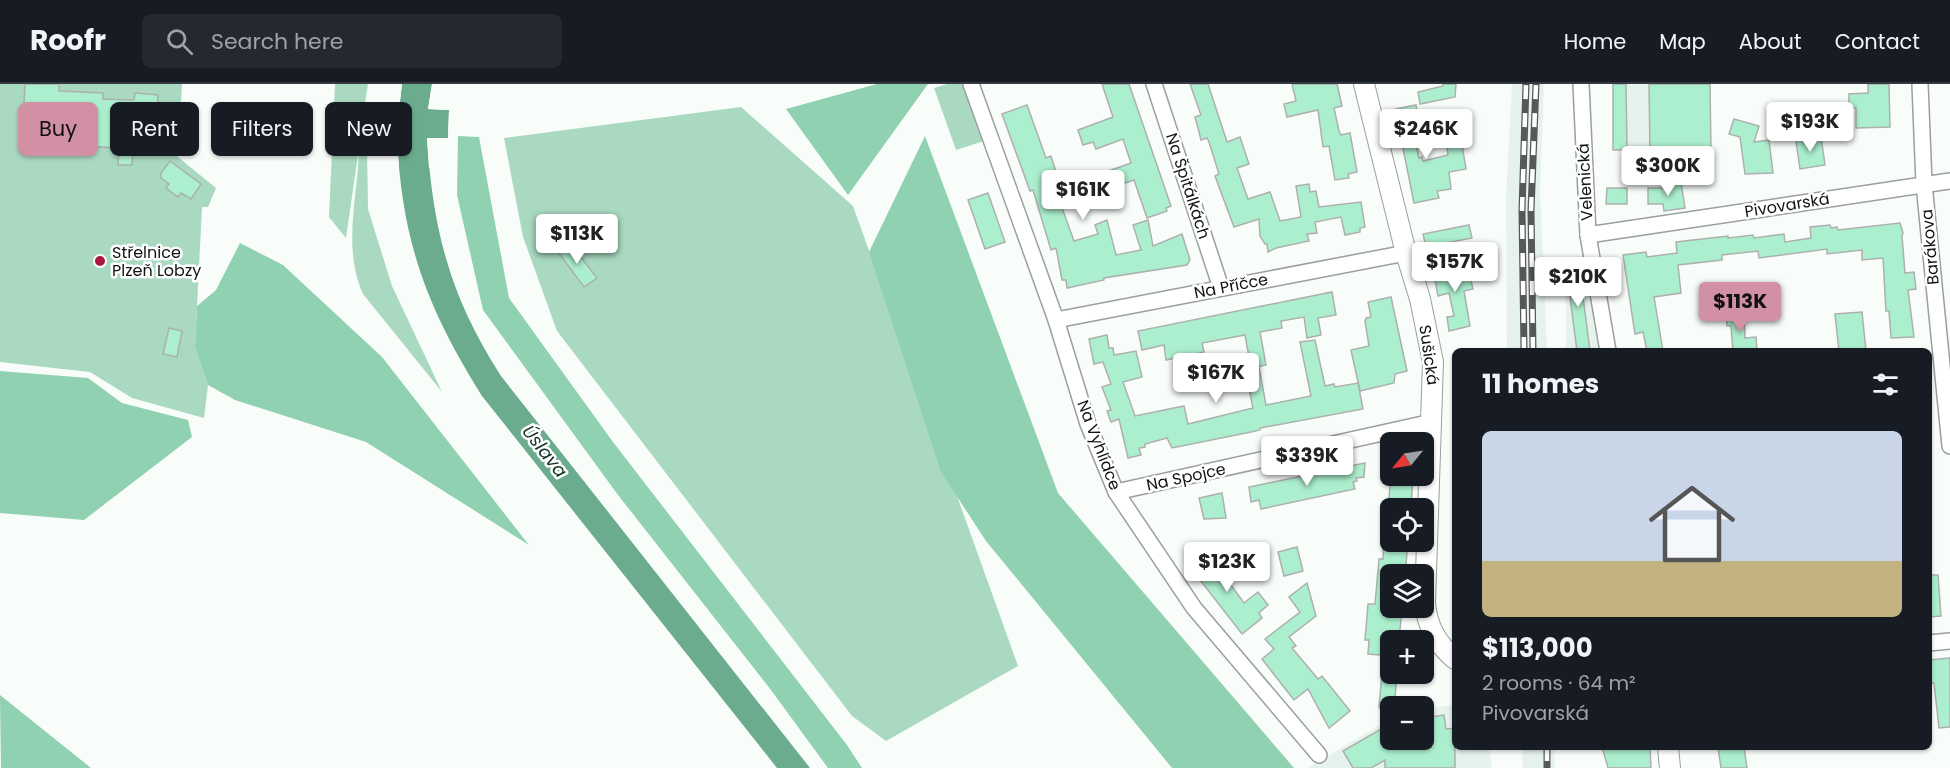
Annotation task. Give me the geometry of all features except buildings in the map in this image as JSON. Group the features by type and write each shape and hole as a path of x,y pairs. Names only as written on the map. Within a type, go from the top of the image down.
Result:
{"street":[{"name":"Na Vyhlídce","path":"972,84 1056,320 1088,424 1116,492 1194,608 1318,754"},
{"name":"Na Špitálkách","path":"1154,84 1221,288"},
{"name":"Sušická","path":"1364,84 1406,253 1420,299 1434,362 1426,531 1425,609 1428,625 1434,636 1452,656"},
{"name":"Velenická","path":"1581,84 1588,235 1607,348"},
{"name":"Barákova","path":"1920,84 1924,184 1942,403 1950,446"},
{"name":"Pivovarská","path":"1588,235 1950,181"},
{"name":"Na Příčce","path":"1056,320 1406,253"},
{"name":"Na Spojce","path":"1116,492 1432,422"},
{"path":"1932,643 1950,641"},
{"path":"1668,750 1670,768"}],"shaded area":[{"name":"Střelnice Plzeň Lobzy","path":"0,84 182,84 181,102 110,102 110,156 178,156 216,188 208,207 202,207 195,346 208,385 204,418 132,398 90,372 0,362"},
{"path":"335,84 368,84 365,102 334,102"},
{"path":"877,84 928,84 848,195 786,109"},
{"path":"947,84 964,84 984,141 956,150 934,88"},
{"path":"1512,84 1544,84 1540,191 1547,348 1507,348 1506,199"},
{"path":"1613,84 1710,84 1711,151 1613,150"},
{"path":"741,107 853,206 1018,666 886,741 852,716 557,331 523,237 504,138"},
{"path":"458,136 479,137 509,298 613,442 847,745 862,768 828,768 771,690 618,495 483,310 457,195"},
{"path":"925,136 1058,493 1294,768 1172,768 986,541 941,472 869,252"},
{"path":"332,156 358,156 346,238 329,217"},
{"path":"359,156 367,156 368,209 392,286 442,392 363,294 353,258 352,240"},
{"path":"240,243 283,265 382,357 529,545 366,442 235,400 208,385 195,347 197,306 216,290"},
{"path":"1592,257 1607,348 1566,348 1566,306 1562,264"},
{"path":"0,371 88,378 122,403 188,420 192,437 84,520 0,513"},
{"path":"0,695 91,768 1,768"},
{"path":"1452,705 1452,750 1489,750 1492,768 1308,768 1380,725 1380,750 1434,750 1434,708"},
{"path":"1522,750 1554,750 1555,768 1523,768"}],"water":[{"name":"Úslava","path":"402,84 432,84 428,109 449,110 448,138 427,138 434,203 447,262 469,319 483,347 501,376 810,768 777,768 482,396 446,333 432,303 412,242 405,210 398,156 412,156 412,102 400,102"}],"pier":[{"path":"399,84 402,84 400,102 397,102"},
{"path":"432,84 435,84 431,106 449,107 452,110 451,139 431,141 432,168 429,168 427,138 448,138 449,110 428,109"},
{"path":"395,156 398,156 399,170 396,170"}],"railway":[{"path":"1524,348 1522,210 1526,84"},
{"path":"1533,348 1531,210 1536,84"},
{"path":"1547,750 1547,768"}],"place":[{"name":"Střelnice Plzeň Lobzy","path":"100,261"}]}
